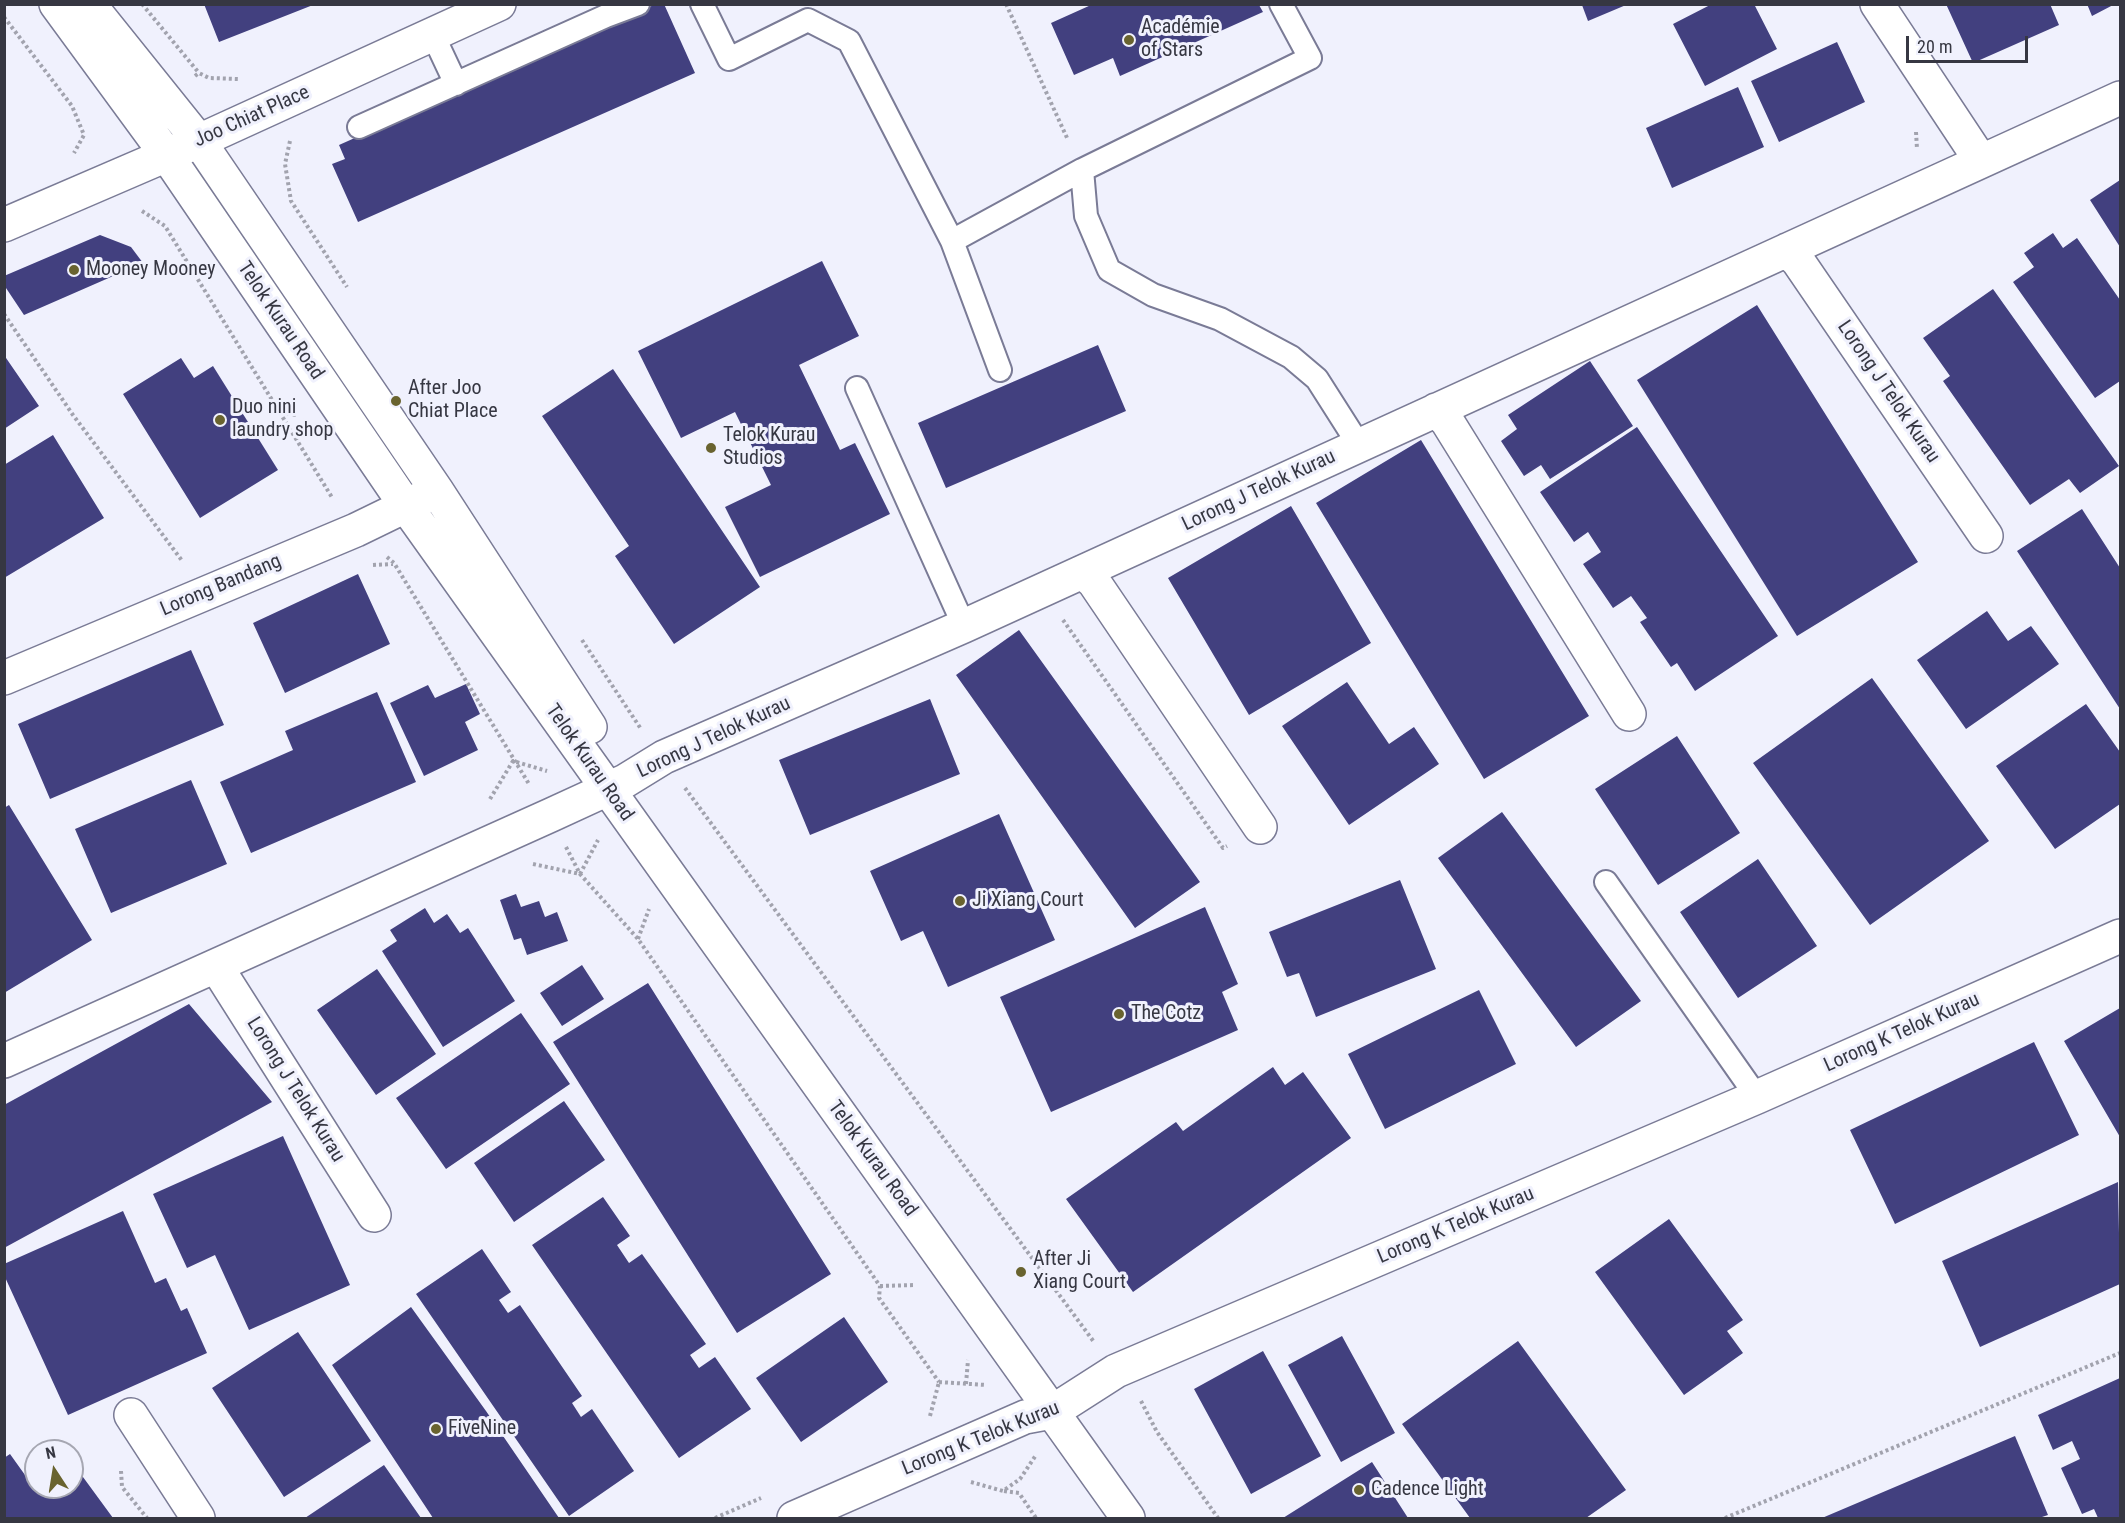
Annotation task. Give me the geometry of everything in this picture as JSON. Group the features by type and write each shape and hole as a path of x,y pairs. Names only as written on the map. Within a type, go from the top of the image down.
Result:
{"street":[{"name":"Telok Kurau Road","path":"56,4 166,154 406,506 616,785 1060,1407 1128,1518"},
{"name":"Telok Kurau Road","path":"89,4 199,141 437,491 616,785"},
{"name":"Joo Chiat Place","path":"4,225 199,141 499,4"},
{"path":"1877,4 1981,161"},
{"name":"Lorong J Telok Kurau","path":"4,1061 616,785 664,757 964,626 2121,98"},
{"name":"Lorong J Telok Kurau","path":"1787,250 1798,261 1986,536"},
{"path":"1436,410 1447,421 1629,714"},
{"name":"Lorong Bandang","path":"4,678 204,594 437,491"},
{"path":"1083,572 1094,582 1260,827"},
{"name":"Lorong K Telok Kurau","path":"794,1518 1024,1418 1060,1407 1116,1371 1757,1097 2121,936"},
{"name":"Lorong J Telok Kurau","path":"216,966 374,1215"},
{"name":"Telok Kurau Road","path":"1060,1407 1153,1518"},
{"path":"131,1415 198,1518"}],"lane":[{"path":"359,127 606,16 638,4"},
{"path":"702,4 729,59 808,20 849,41 952,241 1000,370"},
{"path":"952,241 1082,170 1310,58 1281,4"},
{"path":"433,35 456,84"},
{"path":"1082,170 1086,216 1109,270 1153,295 1220,319 1291,357 1317,379 1359,445"},
{"path":"857,388 964,626"},
{"path":"1606,882 1757,1097"}],"path":[{"path":"142,4 199,73"},
{"path":"1006,4 1082,170"},
{"path":"4,17 72,106 84,135"},
{"path":"4,314 73,415 204,594"},
{"path":"1057,611 1223,848 1260,827"},
{"path":"1725,1518 2121,1353"},
{"path":"939,1382 997,1386"},
{"path":"1003,1491 1019,1493 1036,1518"}],"building":[{"path":"204,4 313,4 313,5 219,42"},
{"path":"656,4 664,4 695,73 358,222 332,164 345,159 339,145"},
{"path":"1712,4 1754,4 1777,49 1705,86 1673,24"},
{"path":"1946,4 2050,4 2059,25 1973,63"},
{"path":"2087,4 2115,4 2092,16"},
{"name":"Académie of Stars","path":"1091,5 1259,5 1263,12 1120,76 1113,58 1074,75 1051,23"},
{"path":"1582,5 1626,5 1588,21"},
{"path":"1837,42 1865,102 1779,142 1751,81"},
{"path":"1738,87 1764,147 1672,188 1646,128"},
{"path":"2120,180 2120,247 2090,200"},
{"path":"2053,233 2063,248 2077,238 2120,300 2120,381 2095,398 2013,282 2034,267 2024,253"},
{"name":"Mooney Mooney","path":"100,235 131,247 143,263 24,315 4,285 4,276"},
{"path":"822,261 859,336 799,365 840,450 855,443 890,514 760,577 725,507 771,485 735,412 681,438 638,351"},
{"path":"1993,289 2119,466 2080,493 2069,479 2030,505 1943,381 1950,376 1923,338"},
{"path":"1757,305 1918,562 1797,636 1637,380"},
{"path":"1098,345 1126,411 946,488 918,423"},
{"path":"4,355 39,406 4,429"},
{"path":"181,358 194,378 213,366 278,470 200,518 123,394"},
{"path":"1590,361 1633,426 1550,479 1541,465 1524,476 1501,441 1517,429 1508,415"},
{"path":"613,369 760,587 674,644 615,556 629,546 542,416"},
{"path":"1637,427 1778,636 1695,691 1677,663 1671,667 1640,622 1647,618 1631,596 1613,608 1583,564 1601,552 1588,532 1574,542 1540,492"},
{"path":"53,435 104,518 4,578 4,465"},
{"path":"1421,440 1589,716 1484,779 1316,503"},
{"path":"1291,506 1371,643 1249,715 1168,578"},
{"path":"2082,509 2120,568 2120,709 2017,551"},
{"path":"358,574 390,644 285,693 253,623"},
{"path":"1987,611 2008,641 2031,626 2059,664 1966,729 1917,660"},
{"path":"1019,630 1200,882 1135,928 956,675"},
{"path":"191,650 224,725 50,799 18,724"},
{"path":"1872,678 1989,841 1870,925 1753,763"},
{"path":"1347,682 1389,744 1414,727 1439,764 1349,825 1282,726"},
{"path":"466,684 480,714 465,722 478,750 424,776 390,703 428,685 435,698"},
{"path":"377,692 416,782 251,853 220,782 293,750 285,731"},
{"path":"930,699 960,774 810,835 779,760"},
{"path":"2086,704 2120,752 2120,804 2055,849 1996,766"},
{"path":"1677,736 1740,833 1658,885 1595,789"},
{"path":"191,780 227,864 111,913 75,829"},
{"path":"9,805 92,940 4,993 4,808"},
{"path":"1502,812 1641,1001 1576,1047 1438,858"},
{"name":"Ji Xiang Court","path":"999,814 1055,940 948,987 923,931 901,941 870,871"},
{"path":"1758,859 1817,946 1738,998 1680,912"},
{"path":"1400,880 1436,969 1316,1017 1299,973 1287,977 1269,932"},
{"path":"516,894 521,907 539,901 545,917 557,912 568,941 527,955 521,938 514,940 500,900"},
{"name":"The Cotz","path":"1205,907 1238,984 1222,992 1238,1030 1051,1112 1000,997"},
{"path":"425,908 434,923 447,914 460,933 468,928 515,1001 443,1047 382,951 397,941 390,930"},
{"path":"582,965 604,999 562,1026 540,993"},
{"path":"377,969 436,1054 376,1095 317,1010"},
{"path":"648,983 831,1274 737,1333 553,1042"},
{"path":"1479,990 1516,1064 1385,1129 1348,1054"},
{"path":"189,1004 272,1102 4,1248 4,1105"},
{"path":"2120,1008 2120,1137 2064,1041"},
{"path":"521,1013 570,1084 446,1169 396,1098"},
{"path":"2034,1042 2079,1135 1895,1224 1850,1130"},
{"path":"1273,1067 1285,1085 1303,1072 1351,1138 1133,1292 1066,1199 1176,1122 1183,1131"},
{"path":"564,1101 605,1160 514,1222 474,1163"},
{"path":"283,1136 350,1285 249,1330 215,1255 187,1268 153,1194"},
{"path":"2118,1182 2120,1284 1980,1347 1942,1261"},
{"path":"603,1197 630,1236 617,1245 629,1263 642,1254 706,1344 690,1355 699,1368 715,1357 751,1409 679,1458 532,1245"},
{"path":"123,1211 155,1283 166,1278 181,1311 187,1308 207,1353 68,1415 4,1275 4,1264"},
{"path":"1669,1219 1743,1320 1727,1331 1743,1353 1684,1395 1595,1272"},
{"path":"482,1249 511,1292 499,1300 508,1313 520,1305 582,1396 572,1403 581,1417 592,1409 634,1471 569,1516 416,1294"},
{"name":"FiveNine","path":"411,1307 559,1518 433,1518 332,1365"},
{"path":"844,1317 888,1382 801,1442 756,1378"},
{"path":"298,1332 371,1441 284,1497 212,1388"},
{"path":"1342,1336 1395,1433 1341,1462 1288,1365"},
{"path":"1518,1341 1626,1490 1586,1518 1470,1518 1402,1424"},
{"path":"1263,1351 1321,1456 1251,1494 1194,1389"},
{"path":"2120,1378 2120,1518 2098,1518 2094,1509 2082,1514 2061,1468 2080,1459 2072,1441 2053,1450 2038,1415"},
{"path":"2015,1436 2048,1515 2039,1518 1822,1518"},
{"path":"10,1454 24,1474 24,1499 84,1499 84,1478 113,1518 4,1518 4,1458"},
{"name":"Cadence Light","path":"1372,1462 1408,1518 1283,1518"},
{"path":"384,1465 421,1518 305,1518"}],"place":[{"name":"Académie of Stars","path":"1129,40"},
{"name":"Mooney Mooney","path":"74,270"},
{"name":"After Joo Chiat Place","path":"396,401"},
{"name":"Duo nini laundry shop","path":"220,420"},
{"name":"Telok Kurau Studios","path":"711,448"},
{"name":"Ji Xiang Court","path":"960,901"},
{"name":"The Cotz","path":"1119,1014"},
{"name":"After Ji Xiang Court","path":"1021,1272"},
{"name":"FiveNine","path":"436,1429"},
{"name":"Cadence Light","path":"1359,1490"}]}
